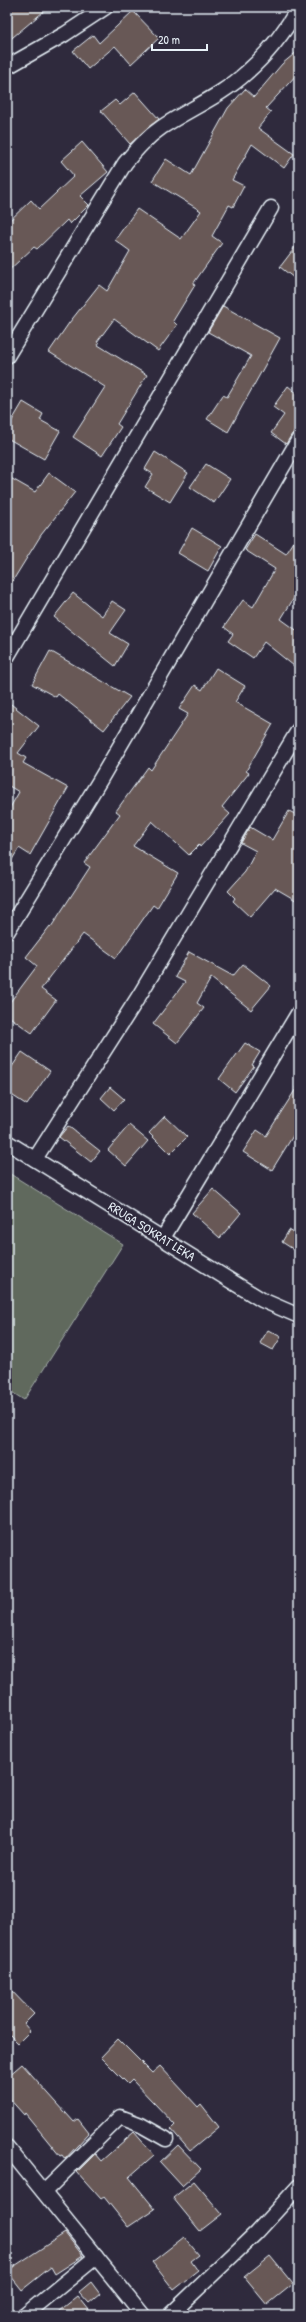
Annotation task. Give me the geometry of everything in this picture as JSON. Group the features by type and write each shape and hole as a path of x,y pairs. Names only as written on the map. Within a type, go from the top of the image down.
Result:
{"street":[{"path":"7,67 65,34 106,7"},
{"path":"7,356 125,163 140,144 161,128 220,92 246,74 283,35 295,25 298,7"},
{"path":"7,657 271,208"},
{"path":"7,932 100,780 299,439"},
{"path":"35,1159 139,996 299,729"},
{"path":"163,1238 299,1012"},
{"name":"RRUGA SOKRAT LEKA","path":"7,1142 262,1300 299,1315"},
{"path":"44,2192 120,2117 141,2125 166,2139"},
{"path":"7,2147 143,2315"},
{"path":"170,2315 256,2233 299,2186"},
{"path":"25,2315 96,2257"}],"green space":[{"path":"7,1172 123,1244 24,1400 7,1389"}],"building":[{"path":"7,7 49,7 7,42"},
{"path":"133,11 159,38 131,64 115,46 88,69 73,51 93,35 99,43"},
{"path":"299,50 299,72 266,108 271,112 258,128 294,154 284,168 252,144 232,180 244,186 233,207 229,205 212,236 222,243 193,284 195,285 173,321 177,325 158,351 114,319 97,342 99,343 98,345 147,375 117,424 121,427 102,456 73,437 105,387 49,352 69,323 99,285 107,291 130,251 115,240 137,209 181,239 201,211 152,181 166,159 191,175 228,108 245,89 254,97 282,64"},
{"path":"135,92 159,119 130,144 101,111 115,100 120,105"},
{"path":"82,142 108,172 80,196 89,205 70,224 67,220 37,249 34,247 7,272 7,223 31,200 39,209 74,176 61,161"},
{"path":"299,242 299,282 280,267"},
{"path":"223,306 280,338 228,432 207,419 223,395 227,397 251,356 208,332"},
{"path":"288,386 298,394 299,392 299,431 292,434 286,444 271,433 284,415 273,407"},
{"path":"23,402 43,414 40,420 60,431 44,459 7,438 7,429"},
{"path":"155,452 188,473 170,502 145,487 153,474 145,469"},
{"path":"206,464 230,479 214,503 190,487"},
{"path":"49,473 75,492 41,535 7,590 7,476 35,492"},
{"path":"192,528 222,546 208,571 178,553"},
{"path":"255,534 286,554 299,534 299,590 281,619 299,632 299,670 264,642 253,658 228,641 233,634 224,627 243,600 253,607 275,569 245,550"},
{"path":"73,593 102,616 112,601 126,610 110,633 128,644 115,666 54,617"},
{"path":"50,651 130,697 104,730 58,694 56,697 32,684"},
{"path":"216,668 245,686 235,702 273,724 246,771 249,773 222,807 230,814 200,847 199,845 189,855 152,821 133,846 178,873 157,908 153,905 116,958 83,934 41,989 56,1000 32,1033 7,1015 7,1006 37,966 26,957 50,926 51,927 90,867 84,863 120,814 116,811 148,767 151,770 188,714 179,709 195,685 202,690"},
{"path":"7,701 39,726 18,753 26,758 23,763 68,788 30,855 19,848 7,868 7,813 19,792 9,786 7,789"},
{"path":"289,811 299,816 299,902 275,888 250,917 233,901 235,898 228,891 245,872 256,851 241,843 250,827 272,840"},
{"path":"189,952 233,976 243,964 271,986 251,1010 211,978 197,1003 204,1008 177,1043 153,1024 185,982 175,977"},
{"path":"245,1043 260,1052 252,1065 254,1066 235,1092 219,1079"},
{"path":"22,1052 50,1071 27,1105 7,1092 7,1074"},
{"path":"299,1084 299,1126 272,1170 243,1152 257,1130 266,1136"},
{"path":"110,1087 124,1099 114,1110 101,1098"},
{"path":"165,1116 187,1137 170,1154 149,1133"},
{"path":"129,1125 148,1141 126,1166 108,1150"},
{"path":"68,1126 100,1151 91,1162 59,1137"},
{"path":"213,1189 241,1213 220,1238 192,1213"},
{"path":"289,1230 299,1236 299,1253 282,1242"},
{"path":"268,1330 281,1337 273,1350 260,1343"},
{"path":"7,1986 34,2014 24,2024 30,2031 18,2043 7,2032"},
{"path":"118,2039 152,2073 160,2066 198,2107 201,2104 219,2127 190,2151 171,2129 175,2125 132,2080 128,2084 101,2057"},
{"path":"22,2064 74,2122 78,2119 89,2133 65,2159 62,2155 60,2156 25,2113 24,2115 7,2096 7,2077"},
{"path":"134,2132 154,2155 129,2177 155,2209 128,2227 104,2197 101,2199 77,2172 95,2154 101,2161"},
{"path":"178,2145 201,2169 182,2186 160,2162"},
{"path":"194,2181 222,2214 200,2231 173,2198"},
{"path":"65,2233 83,2256 55,2274 51,2267 22,2290 7,2271"},
{"path":"184,2237 199,2255 191,2261 198,2271 174,2290 152,2262"},
{"path":"270,2256 293,2284 267,2305 244,2277"},
{"path":"91,2282 100,2294 89,2303 79,2292"},
{"path":"78,2296 93,2315 54,2315"}]}
